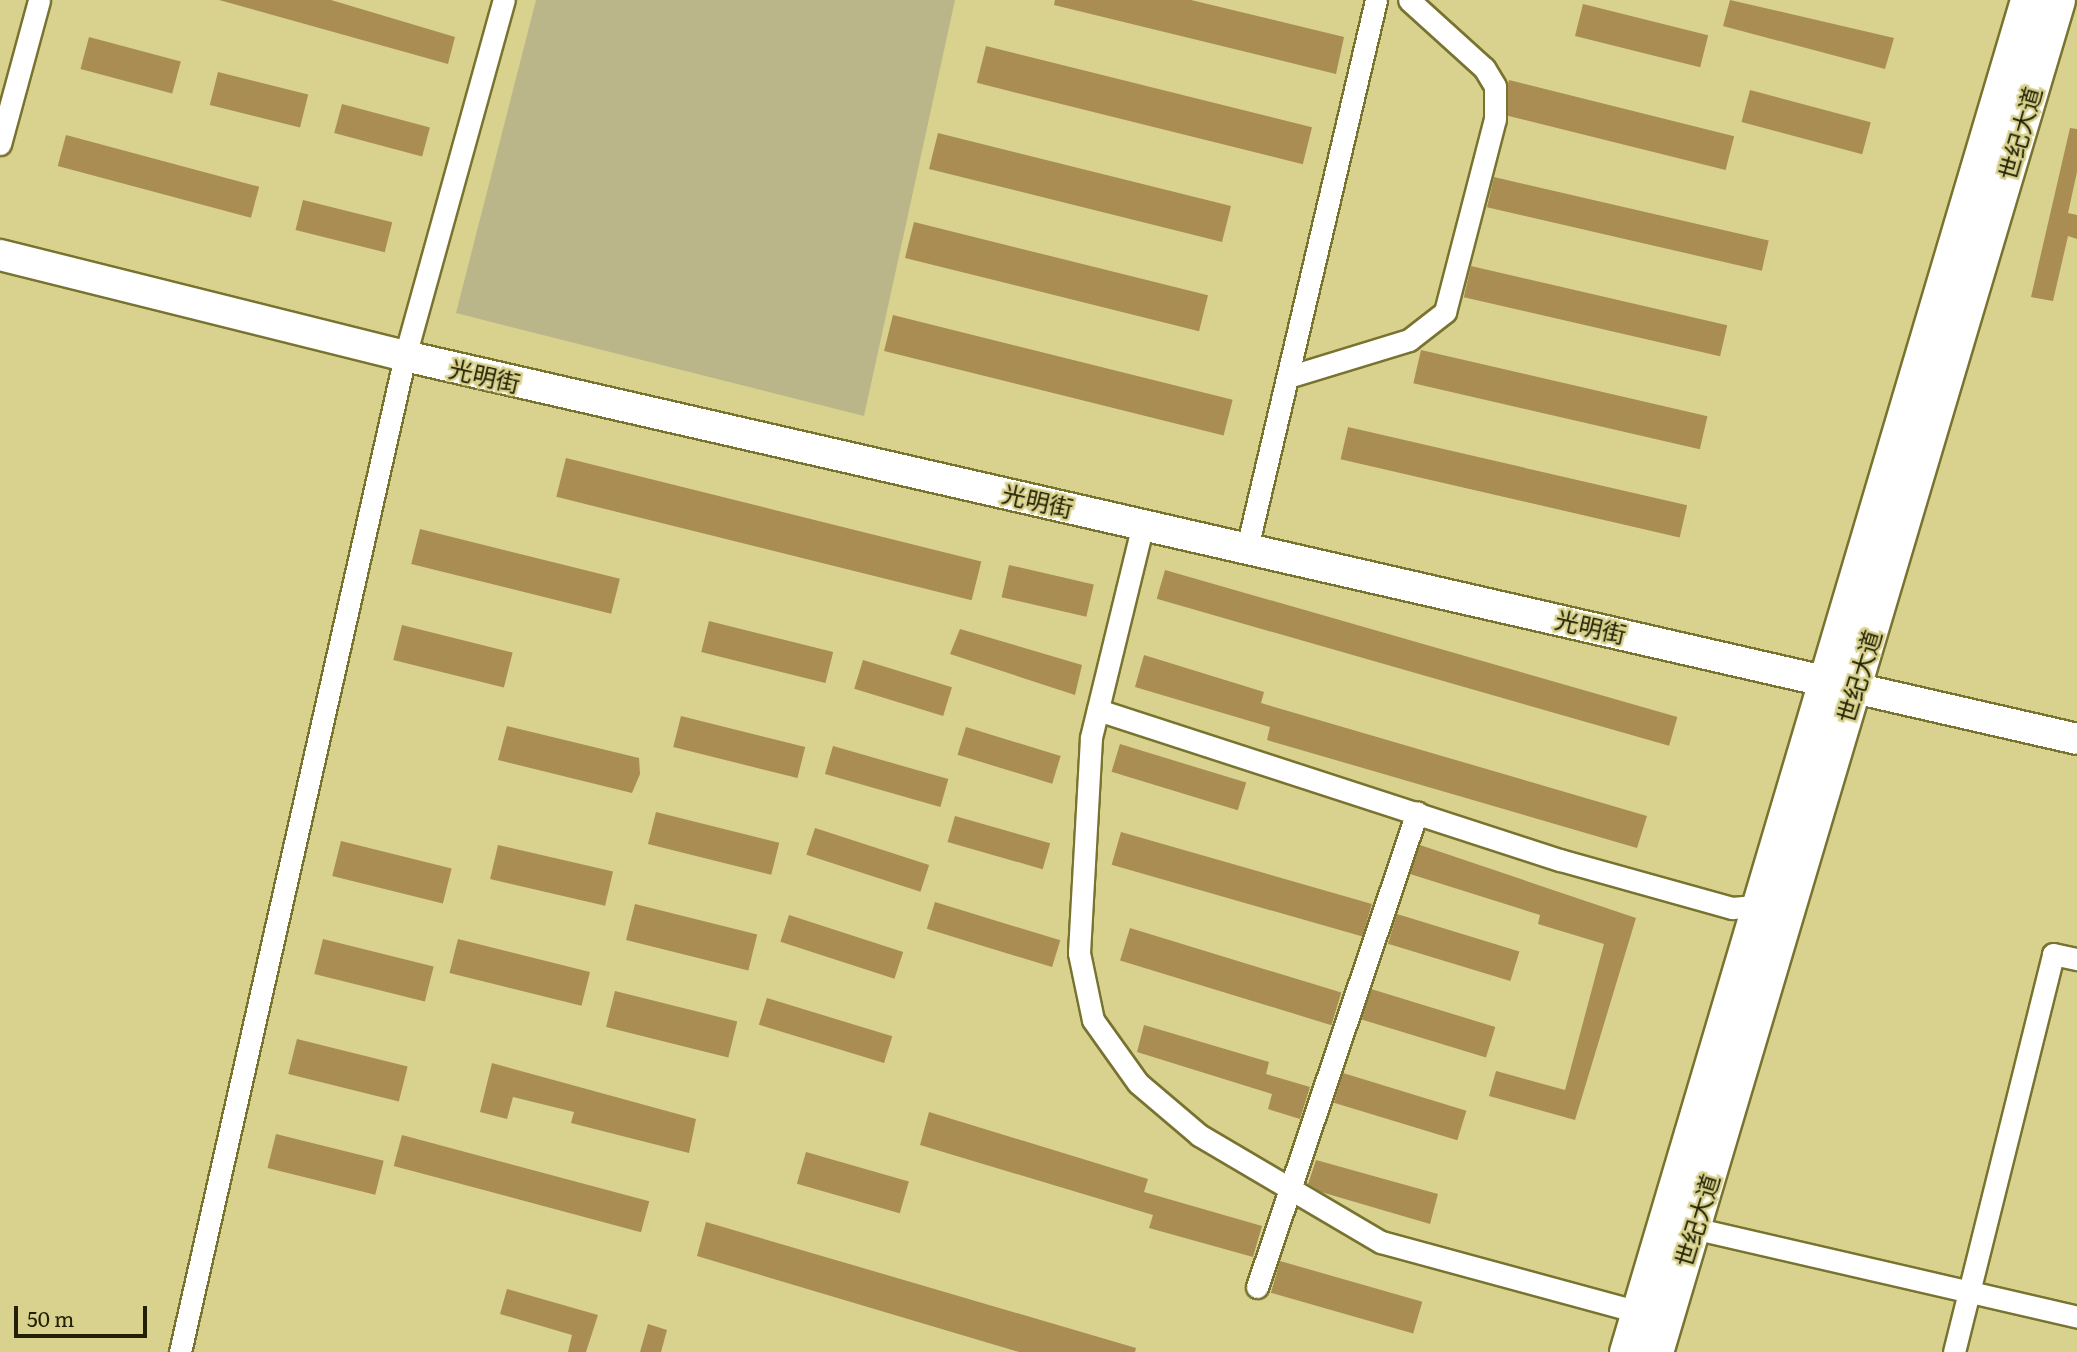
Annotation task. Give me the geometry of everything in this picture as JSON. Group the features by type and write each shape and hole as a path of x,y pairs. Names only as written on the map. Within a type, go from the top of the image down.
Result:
{"main road":[{"name":"世纪大道","path":"1841,683 2026,0"},
{"name":"世纪大道","path":"1626,1352 1775,906 1841,683 2058,0"},
{"name":"世纪大道","path":"1656,1352 1693,1228 1775,906"}],"street":[{"path":"0,144 39,0"},
{"path":"180,1352 405,356 504,0"},
{"path":"1247,548 1376,0"},
{"path":"1287,377 1409,340 1445,312 1495,118 1494,86 1484,68 1409,0"},
{"name":"光明街","path":"0,255 405,356 2077,739"},
{"path":"1143,524 1098,710 1079,953 1093,1020 1138,1083 1199,1135 1290,1192 1381,1242 1638,1312"},
{"path":"1098,710 1417,812 1732,908 1775,906"},
{"path":"1257,1287 1417,812"},
{"path":"1954,1352 2053,954 2077,959"},
{"path":"1693,1228 2077,1317"}],"shaded area":[{"path":"536,0 955,0 864,416 456,313"}],"building":[{"path":"219,0 331,0 455,37 448,64"},
{"path":"1055,0 1191,0 1344,37 1336,74 1054,5"},
{"path":"1730,0 1894,38 1885,69 1723,26"},
{"path":"1583,4 1708,35 1700,67 1575,36"},
{"path":"89,37 181,62 172,93 80,69"},
{"path":"986,46 1312,127 1303,164 977,83"},
{"path":"218,72 308,94 300,127 210,105"},
{"path":"1509,80 1734,136 1726,170 1501,114"},
{"path":"1750,90 1871,122 1862,154 1741,122"},
{"path":"342,104 430,128 422,157 334,133"},
{"path":"2070,128 2077,129 2077,172 2068,213 2077,215 2077,239 2068,236 2053,301 2031,297"},
{"path":"938,133 1231,206 1222,242 929,169"},
{"path":"66,135 259,187 251,218 58,166"},
{"path":"1494,177 1769,240 1762,271 1487,207"},
{"path":"303,200 392,222 385,252 296,230"},
{"path":"914,222 1208,295 1199,331 905,258"},
{"path":"1471,266 1727,325 1720,356 1464,297"},
{"path":"893,315 1233,400 1224,436 884,351"},
{"path":"1421,350 1707,416 1700,449 1413,383"},
{"path":"1348,427 1687,505 1680,537 1341,459"},
{"path":"566,458 981,562 972,600 556,497"},
{"path":"420,529 620,579 611,614 411,564"},
{"path":"1009,565 1094,585 1086,617 1002,597"},
{"path":"1165,570 1677,717 1669,746 1157,599"},
{"path":"709,621 833,652 825,683 701,652"},
{"path":"402,625 513,653 504,688 393,660"},
{"path":"960,629 1082,665 1075,695 950,654"},
{"path":"1144,655 1264,692 1261,703 1647,816 1637,848 1267,740 1270,727 1135,687"},
{"path":"863,660 952,687 943,716 854,689"},
{"path":"681,716 805,747 797,778 673,747"},
{"path":"507,726 639,758 640,774 632,793 498,760"},
{"path":"966,727 1061,756 1052,784 958,755"},
{"path":"1120,744 1246,783 1238,810 1112,772"},
{"path":"833,746 948,779 940,807 825,774"},
{"path":"656,812 779,843 771,875 648,844"},
{"path":"955,816 1050,843 1043,869 948,842"},
{"path":"815,828 929,865 920,892 806,855"},
{"path":"1121,832 1372,904 1363,937 1112,865"},
{"path":"341,841 452,869 443,904 332,876"},
{"path":"498,845 613,872 605,906 490,879"},
{"path":"1420,845 1636,918 1575,1120 1489,1096 1496,1071 1565,1090 1604,944 1538,924 1540,915 1410,874"},
{"path":"935,902 1060,940 1052,967 927,929"},
{"path":"635,904 757,934 748,970 626,940"},
{"path":"1397,914 1519,951 1510,981 1388,944"},
{"path":"789,915 903,952 894,979 780,942"},
{"path":"1130,928 1341,993 1331,1025 1120,961"},
{"path":"323,939 434,967 425,1002 314,974"},
{"path":"458,939 590,972 581,1006 450,973"},
{"path":"1371,989 1495,1027 1486,1058 1362,1020"},
{"path":"615,991 737,1021 728,1057 606,1027"},
{"path":"767,998 892,1036 884,1063 759,1025"},
{"path":"1144,1025 1269,1062 1266,1074 1310,1087 1300,1119 1268,1109 1272,1094 1137,1052"},
{"path":"297,1039 408,1067 399,1102 288,1074"},
{"path":"492,1063 696,1119 689,1153 571,1123 574,1112 513,1097 507,1119 480,1112"},
{"path":"1343,1073 1466,1111 1457,1140 1334,1103"},
{"path":"929,1112 1148,1179 1144,1192 1262,1226 1253,1257 1149,1228 1153,1215 920,1145"},
{"path":"276,1134 384,1161 375,1195 268,1168"},
{"path":"402,1135 649,1201 641,1232 394,1166"},
{"path":"806,1152 909,1181 900,1213 797,1184"},
{"path":"1316,1160 1438,1194 1430,1224 1321,1192 1308,1184"},
{"path":"706,1222 1136,1348 1135,1352 1019,1352 697,1256"},
{"path":"1280,1261 1422,1302 1413,1334 1271,1293"},
{"path":"507,1289 598,1315 586,1352 568,1352 572,1335 500,1314"},
{"path":"648,1324 667,1330 661,1352 640,1352"}]}
